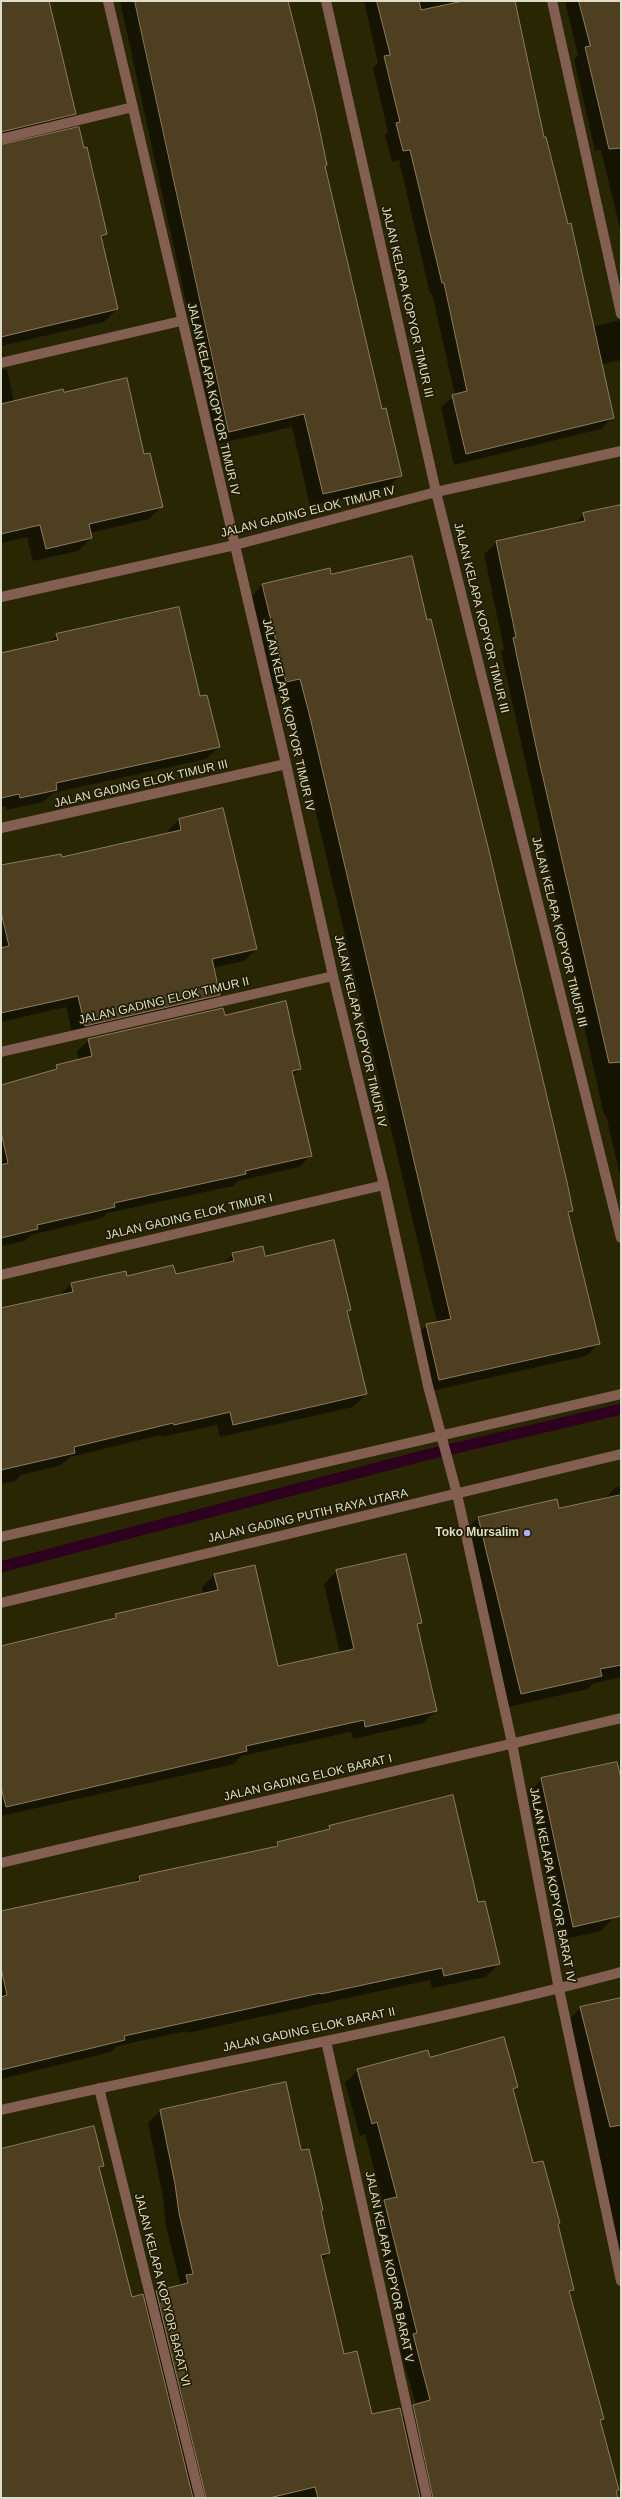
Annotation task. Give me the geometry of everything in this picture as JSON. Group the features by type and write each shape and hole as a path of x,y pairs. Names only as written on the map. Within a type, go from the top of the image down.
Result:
{"street":[{"name":"JALAN KELAPA KOPYOR TIMUR IV","path":"108,1 181,321 286,764 333,976 384,1184 442,1440 456,1490"},
{"name":"JALAN KELAPA KOPYOR TIMUR III","path":"326,1 436,492 621,1238"},
{"path":"552,1 621,314"},
{"path":"1,139 133,107"},
{"path":"1,363 181,321"},
{"name":"JALAN GADING ELOK TIMUR IV","path":"1,597 235,545 436,492 621,451"},
{"name":"JALAN GADING ELOK TIMUR III","path":"1,828 286,764"},
{"name":"JALAN GADING ELOK TIMUR II","path":"1,1052 333,976"},
{"name":"JALAN GADING ELOK TIMUR I","path":"1,1275 384,1184"},
{"path":"1,1537 442,1440 621,1394"},
{"name":"JALAN GADING PUTIH RAYA UTARA","path":"1,1603 456,1490 621,1454"},
{"name":"JALAN KELAPA KOPYOR BARAT IV","path":"456,1490 512,1743 559,1989 621,2281"},
{"name":"JALAN GADING ELOK BARAT I","path":"1,1863 621,1718"},
{"name":"JALAN GADING ELOK BARAT II","path":"1,2110 326,2041 559,1989 621,1972"},
{"name":"JALAN KELAPA KOPYOR BARAT V","path":"326,2041 426,2498"},
{"name":"JALAN KELAPA KOPYOR BARAT VI","path":"99,2088 200,2498"}],"building":[{"path":"1,1 49,1 76,114 1,132"},
{"path":"135,1 288,1 315,108 327,165 325,166 382,409 386,408 402,476 323,494 304,414 229,432"},
{"path":"377,1 419,1 421,10 463,1 515,1 544,137 546,137 568,224 571,223 614,418 466,454 452,395 467,391 444,283 442,283 410,150 403,151 396,123 400,122 384,56 390,55"},
{"path":"579,1 621,1 621,148 609,149 585,47 590,46"},
{"path":"79,127 84,148 87,147 107,234 101,236 118,309 1,337 1,145"},
{"path":"127,378 144,454 150,453 163,507 89,524 92,538 46,549 40,525 1,534 1,404 63,389 64,392"},
{"path":"621,505 621,1062 609,1063 538,756 513,638 516,637 496,541 585,521 583,513"},
{"path":"412,556 427,620 431,619 489,851 567,1182 573,1211 568,1212 600,1344 439,1380 426,1324 451,1319 309,713 300,679 286,682 262,584 330,568 331,574"},
{"path":"179,607 200,696 207,695 220,747 56,783 57,790 20,798 19,794 1,798 1,653 58,640 56,634"},
{"path":"223,808 257,949 212,959 220,995 85,1026 78,996 1,1013 1,948 9,946 1,912 1,865 61,854 62,857 181,830 179,819"},
{"path":"286,1001 301,1069 292,1071 312,1156 245,1171 246,1174 114,1203 115,1207 37,1225 38,1229 1,1238 1,1165 8,1163 1,1132 1,1085 57,1069 56,1065 92,1056 88,1039 223,1008 225,1015"},
{"path":"334,1240 351,1310 347,1311 367,1394 233,1425 230,1412 174,1425 173,1423 74,1447 75,1453 1,1470 1,1308 73,1292 71,1283 126,1271 127,1276 173,1265 176,1274 234,1261 232,1253 263,1246 265,1256"},
{"path":"621,1495 621,1665 600,1669 602,1676 521,1694 478,1517 557,1499 559,1508"},
{"path":"406,1554 422,1623 417,1624 437,1711 365,1727 364,1720 246,1746 247,1751 6,1807 1,1787 1,1646 116,1618 115,1614 218,1590 214,1574 255,1565 278,1666 354,1649 336,1570"},
{"path":"617,1762 621,1778 621,1916 573,1927 541,1778"},
{"path":"453,1795 478,1902 485,1901 500,1964 444,1976 442,1968 320,1993 124,2036 125,2040 1,2070 1,1997 7,1995 1,1968 1,1911 140,1881 139,1876 278,1846 277,1842 330,1829 329,1826"},
{"path":"621,1998 621,2125 610,2127 580,2007"},
{"path":"504,2037 518,2087 513,2089 533,2163 543,2161 560,2223 558,2224 574,2290 569,2291 604,2419 600,2420 619,2490 616,2491 618,2498 433,2498 413,2405 430,2400 413,2334 417,2333 384,2200 397,2197 377,2122 372,2124 357,2069 428,2050 430,2057"},
{"path":"286,2082 301,2150 309,2149 323,2210 321,2211 330,2253 321,2255 344,2354 357,2351 372,2414 400,2408 420,2498 318,2498 315,2487 269,2498 206,2498 156,2291 188,2283 186,2275 193,2274 179,2213 175,2184 160,2110"},
{"path":"94,2126 104,2166 99,2167 132,2297 143,2294 193,2498 1,2498 1,2149"}],"waterway":[{"path":"1,1567 422,1456 621,1409"}],"place":[{"name":"Toko Mursalim","path":"527,1533"}]}
